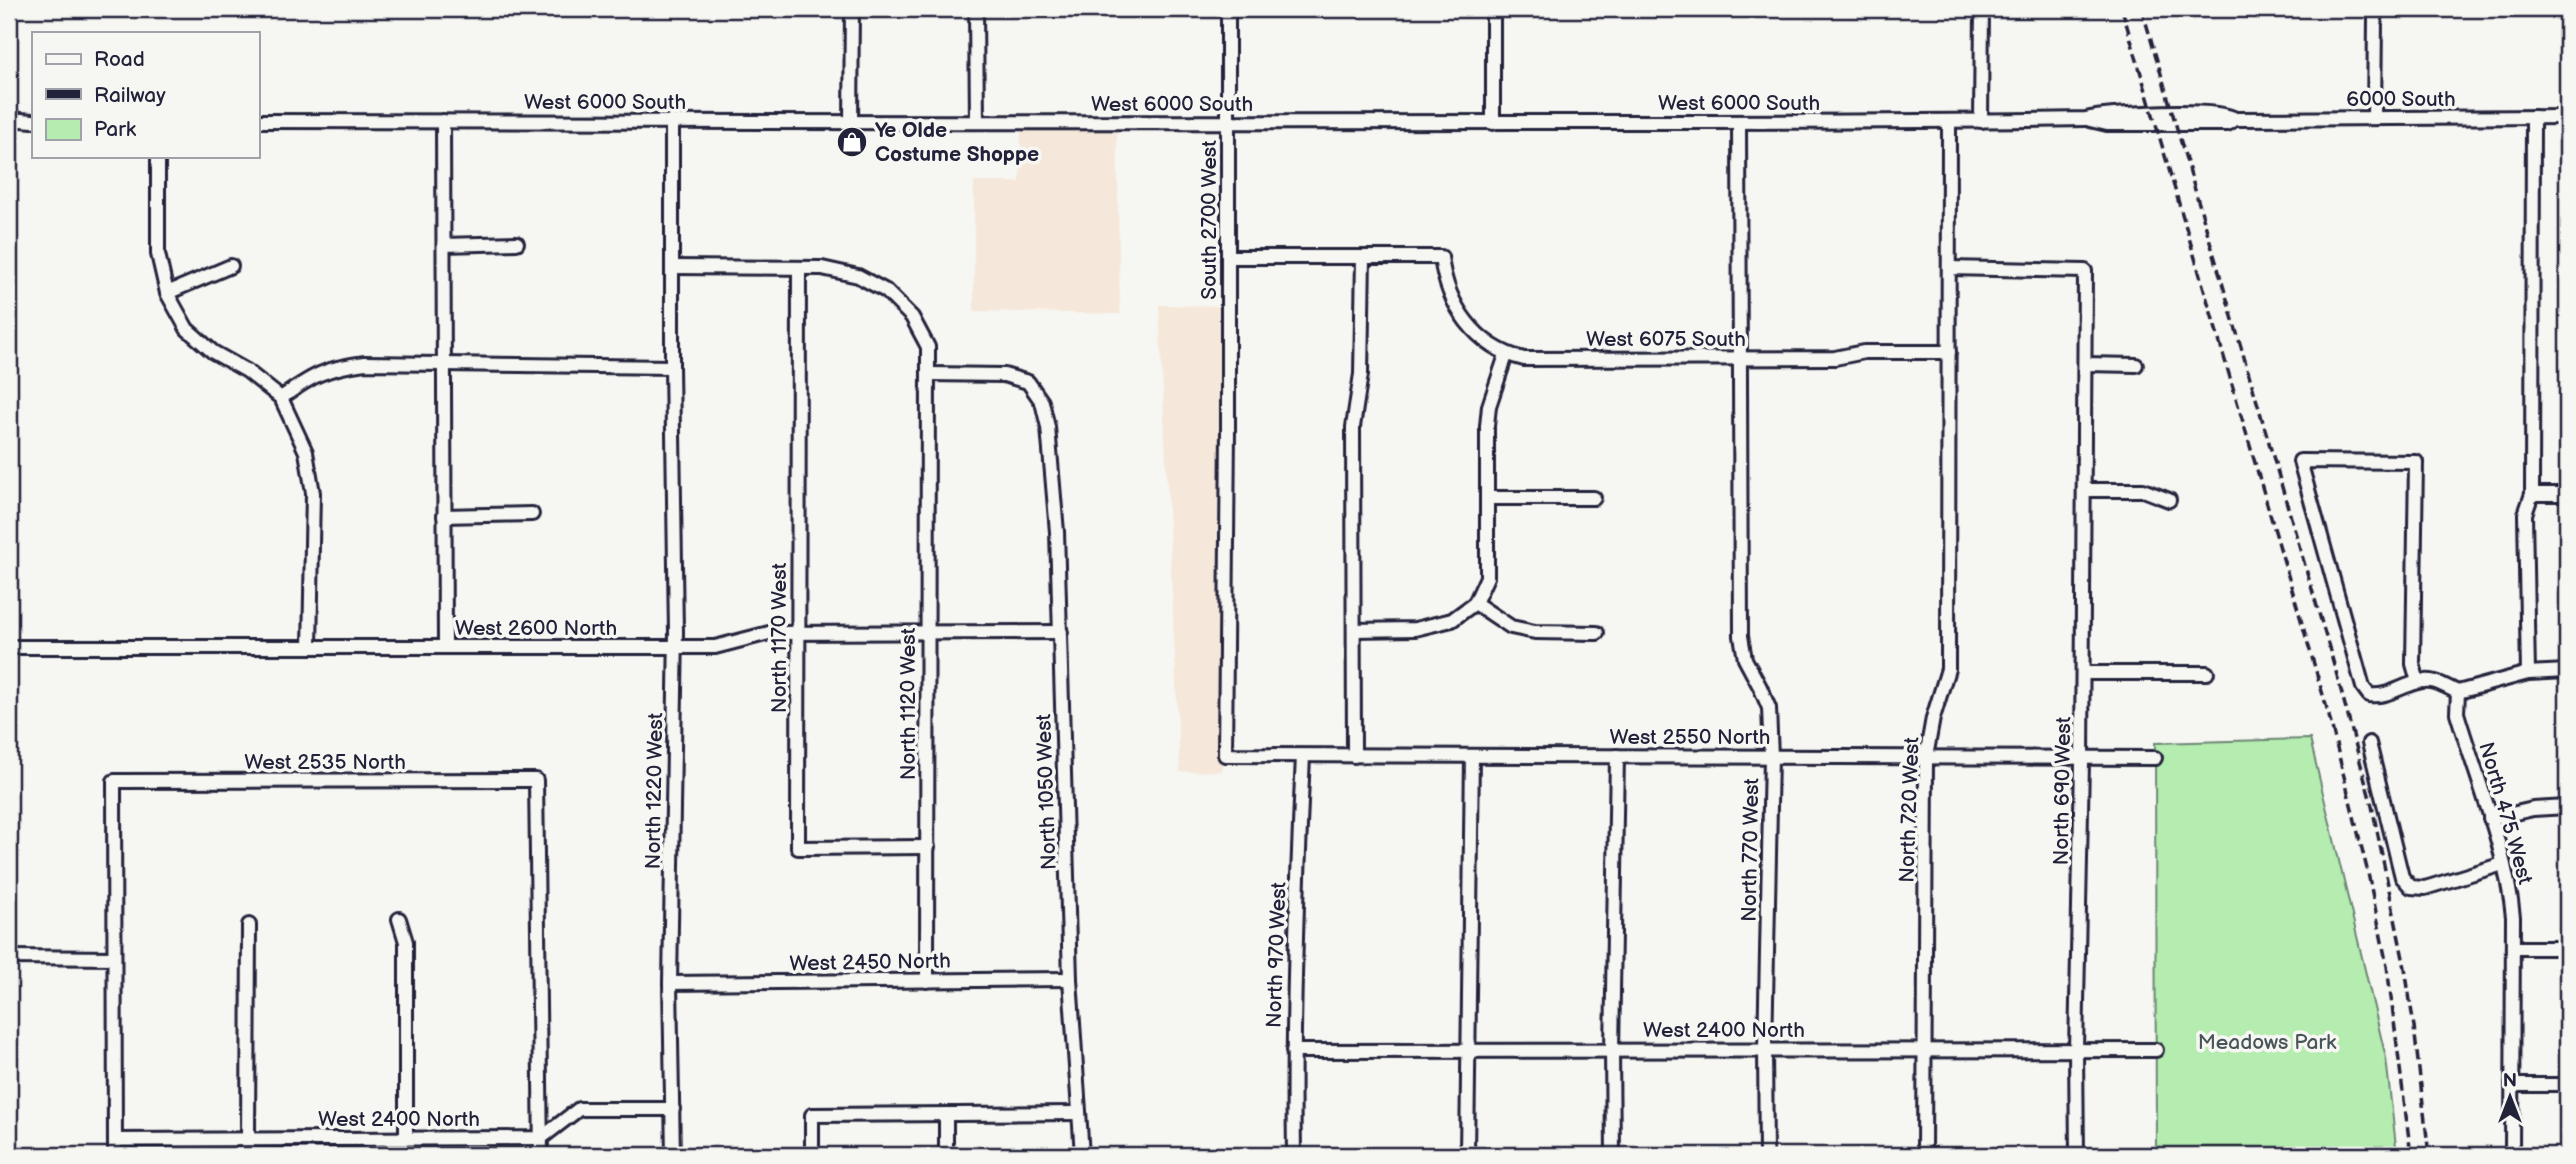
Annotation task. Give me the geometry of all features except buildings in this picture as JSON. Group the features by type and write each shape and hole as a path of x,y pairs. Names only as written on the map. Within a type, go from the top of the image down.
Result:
{"street":[{"path":"851,121 852,9"},
{"path":"976,9 977,122"},
{"name":"South 2700 West","path":"1225,755 1228,9"},
{"path":"1493,9 1493,123"},
{"path":"1981,121 1982,9"},
{"path":"2374,118 2375,19 2378,9"},
{"name":"West 6000 South","path":"259,121 1493,123 1981,121 2087,119 2105,114 2155,119"},
{"name":"6000 South","path":"2155,119 2227,114 2235,119 2567,117"},
{"path":"2528,673 2525,514 2532,494 2533,117"},
{"path":"12,121 32,121"},
{"path":"443,121 444,647"},
{"name":"North 1220 West","path":"672,121 676,647 670,983 673,1155"},
{"name":"North 720 West","path":"1924,1155 1926,757 1933,718 1948,670 1949,121"},
{"name":"North 770 West","path":"1740,122 1741,636 1745,659 1769,708 1771,757 1765,1049 1766,1155"},
{"path":"158,158 158,254 167,293 187,328 214,352 247,370 281,398 306,452 313,493 310,647"},
{"path":"444,245 517,243"},
{"path":"1228,257 1363,257 1361,374 1353,427 1354,756"},
{"name":"West 6075 South","path":"1363,257 1441,257 1444,279 1471,330 1506,355 1524,359 1835,358 1864,352 1949,352"},
{"path":"167,293 231,267"},
{"path":"672,267 799,268"},
{"name":"North 1120 West","path":"799,268 822,268 858,276 886,291 912,317 928,347 927,981"},
{"name":"North 1170 West","path":"799,268 798,848 928,847"},
{"name":"North 690 West","path":"1949,268 2085,271 2077,1155"},
{"path":"1353,630 1415,629 1452,620 1475,603 1487,577 1489,406 1506,355"},
{"path":"281,398 311,376 335,367 365,363 672,367"},
{"path":"2085,364 2136,365"},
{"name":"North 1050 West","path":"928,374 1004,375 1028,382 1042,402 1048,427 1057,532 1070,979 1082,1155"},
{"path":"2418,682 2413,664 2416,462 2301,461 2364,688 2369,695 2378,696 2396,692 2418,682 2433,681 2458,692 2528,673 2567,671"},
{"path":"2084,490 2143,490 2169,500"},
{"path":"2532,494 2567,494"},
{"path":"1487,499 1594,498"},
{"path":"444,516 532,514"},
{"path":"1475,603 1511,627 1535,632 1597,633"},
{"name":"West 2600 North","path":"9,647 715,647 769,633 1060,632"},
{"path":"2083,673 2207,673"},
{"name":"North 475 West","path":"2458,692 2457,713 2511,897 2512,1155"},
{"path":"2369,743 2402,877 2411,887 2425,888 2503,864"},
{"name":"West 2550 North","path":"1225,755 2155,758"},
{"name":"North 970 West","path":"1294,1155 1293,1051 1303,756"},
{"path":"1467,1155 1472,756"},
{"path":"1613,1155 1616,757"},
{"name":"West 2535 North","path":"114,958 114,781 536,780 541,1138"},
{"path":"2490,819 2533,809 2567,807"},
{"path":"399,919 406,942 406,1137"},
{"path":"248,1139 249,925"},
{"path":"2513,948 2567,948"},
{"path":"9,957 114,958 115,1155"},
{"name":"West 2450 North","path":"670,983 1070,979"},
{"name":"West 2400 North","path":"1293,1051 2156,1050"},
{"path":"2512,1085 2567,1085"},
{"path":"541,1155 541,1138 579,1109 673,1109"},
{"path":"812,1155 812,1115 1079,1113"},
{"path":"946,1114 946,1155"},
{"name":"West 2400 North","path":"115,1140 541,1138"}],"shaded area":[{"path":"1021,130 1117,130 1120,314 974,311 974,182 1020,182"},
{"path":"1159,305 1222,306 1222,771 1180,772"}],"green space":[{"name":"Meadows Park","path":"2310,739 2386,1058 2397,1155 2156,1155 2155,743"}],"railway":[{"path":"2122,9 2328,712 2368,873 2387,966 2411,1155"},
{"path":"2142,9 2335,668 2372,806 2405,968 2429,1155"}],"place":[{"name":"Ye Olde Costume Shoppe","path":"852,142"}]}
